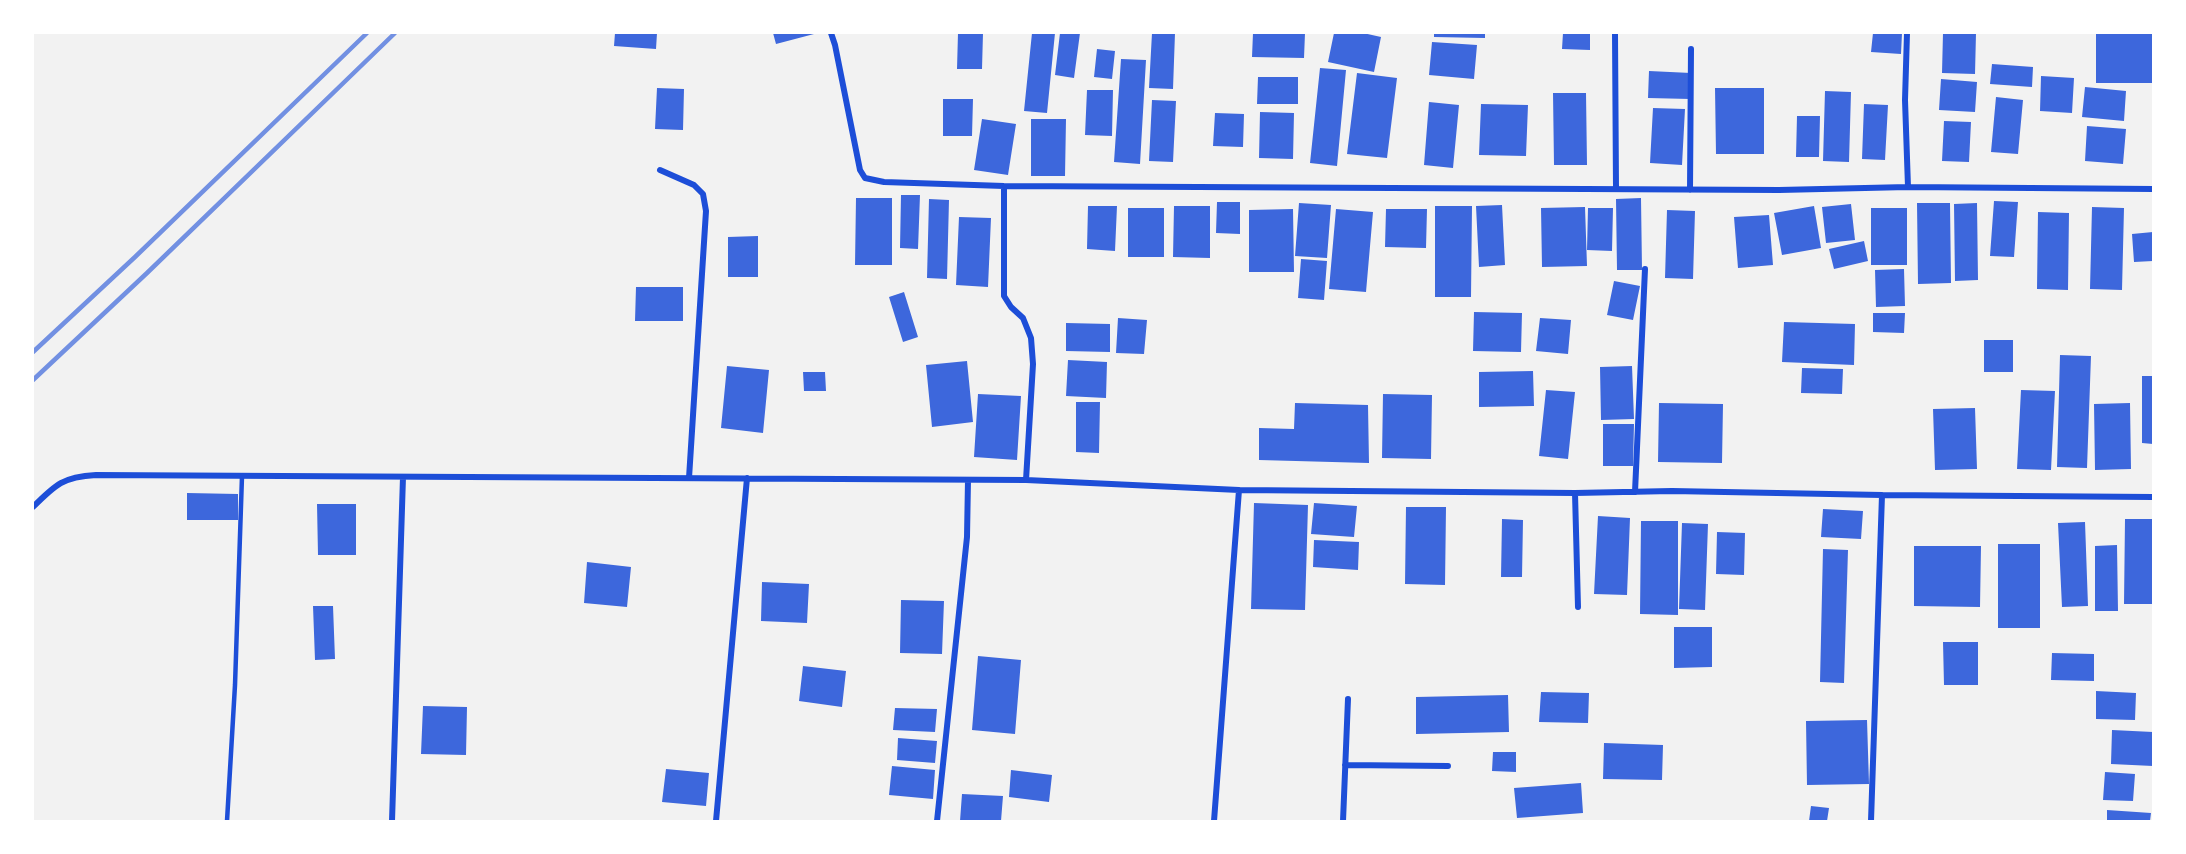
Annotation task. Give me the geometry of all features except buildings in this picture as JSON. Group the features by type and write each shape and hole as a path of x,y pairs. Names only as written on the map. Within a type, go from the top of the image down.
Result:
{"street":[{"path":"831,33 860,170 865,178 884,182 916,185 1004,186 1690,190 1908,187 2153,189"},
{"path":"1615,33 1616,189"},
{"path":"1907,33 1905,100 1908,187"},
{"path":"1690,190 1691,49"},
{"path":"660,170 694,185 703,194 706,211 689,478"},
{"path":"1004,186 1004,296 1006,302 1023,318 1029,328 1033,364 1026,480"},
{"path":"1635,492 1645,269"},
{"path":"33,507 58,484 75,477 96,475 1026,480 1239,490 2153,497"},
{"path":"392,821 403,477"},
{"path":"716,821 747,478"},
{"path":"937,821 967,537 968,480"},
{"path":"1214,821 1239,490"},
{"path":"1575,493 1578,607"},
{"path":"1871,821 1882,495"},
{"path":"1343,821 1348,699"},
{"path":"1345,765 1448,766"}],"lane":[{"path":"228,821 242,476"}],"railway":[{"path":"33,352 367,33"},
{"path":"33,380 395,33"}]}
